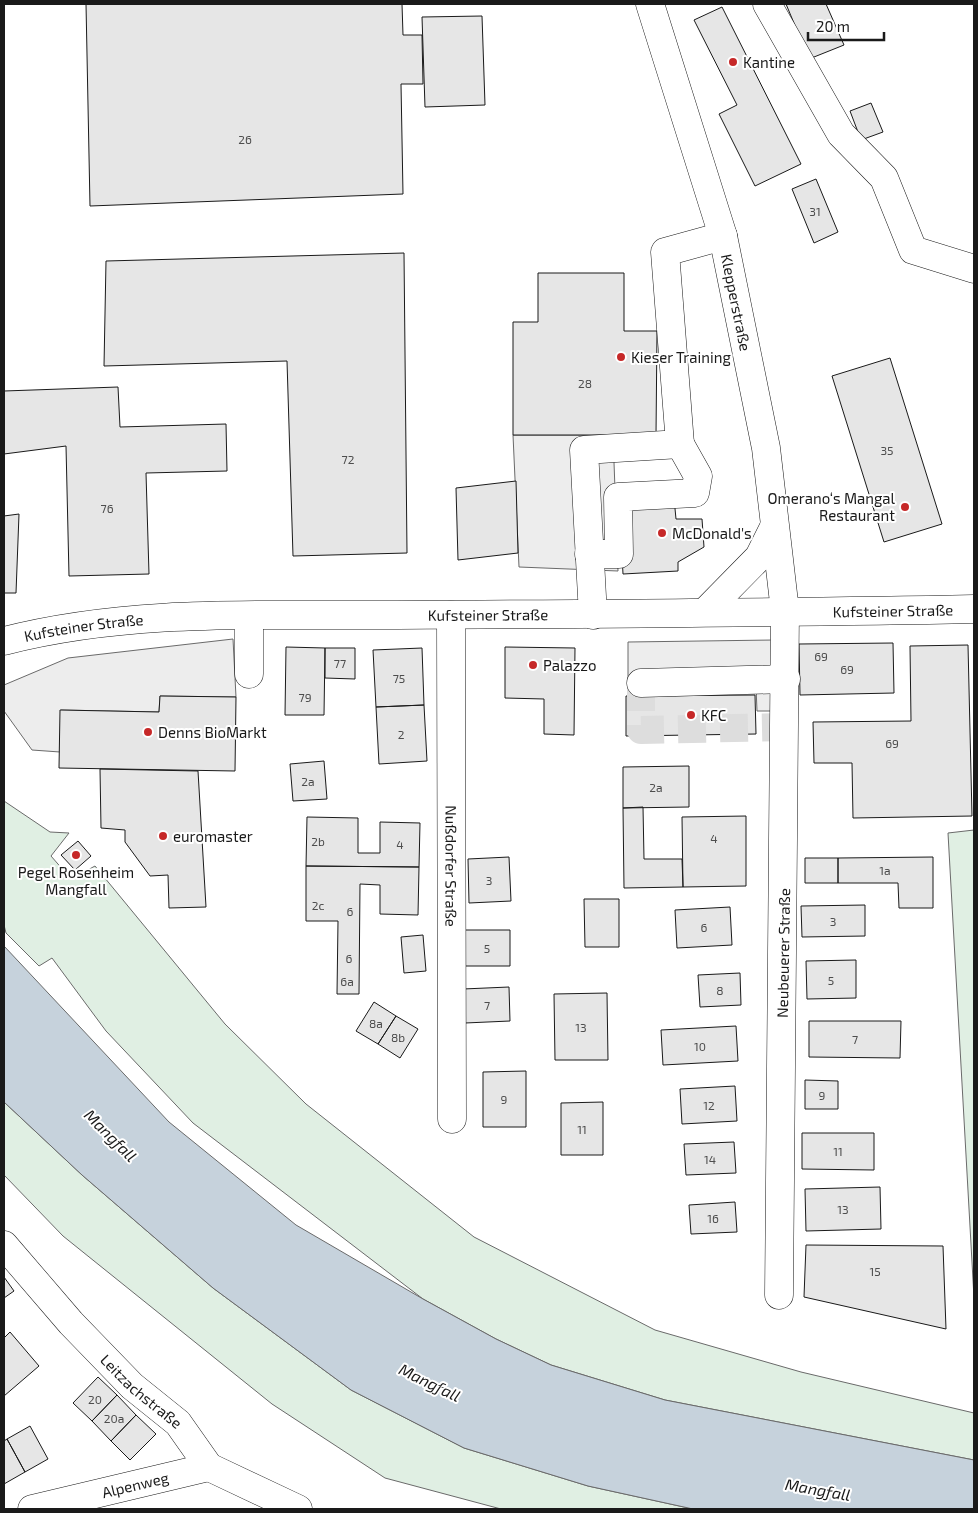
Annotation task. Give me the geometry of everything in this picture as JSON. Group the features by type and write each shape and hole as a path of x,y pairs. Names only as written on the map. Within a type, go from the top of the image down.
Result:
{"street":[{"name":"Klepperstraße","path":"650,4 723,236 766,448 785,611"},
{"path":"767,4 841,134 884,178 913,250 974,269"},
{"path":"589,554 620,554 618,497 695,493 698,476 680,444 665,252 723,236"},
{"path":"593,615 584,450 680,444"},
{"path":"705,612 759,557 774,527"},
{"name":"Kufsteiner Straße","path":"4,641 34,633 176,615 593,615 974,609"},
{"name":"Neubeuerer Straße","path":"779,1295 786,679 785,611"},
{"name":"Nußdorfer Straße","path":"450,615 452,1119"},
{"path":"249,616 249,674"},
{"path":"640,683 786,679"},
{"name":"Leitzachstraße","path":"4,1245 71,1323 132,1386 178,1424 209,1467 298,1509"},
{"name":"Alpenweg","path":"47,1508 209,1467"}],"green space":[{"path":"4,801 50,832 69,833 51,856 71,879 95,866 225,1024 306,1104 474,1237 655,1330 801,1372 974,1413 974,1460 665,1400 551,1365 496,1339 423,1299 193,1123 106,1031 52,958 39,966 6,933 4,925"},
{"path":"974,830 974,1298 948,833"},
{"path":"4,1102 82,1175 213,1288 351,1390 464,1448 588,1486 693,1509 501,1509 385,1478 272,1404 63,1236 4,1175"}],"shaded area":[{"path":"513,435 613,435 618,571 519,567"},
{"path":"233,639 236,697 160,696 159,712 61,710 60,752 32,750 4,711 4,685 68,658"},
{"path":"774,640 773,711 757,711 756,687 628,689 628,642"}],"water":[{"name":"Mangfall","path":"4,946 169,1122 296,1225 423,1299 496,1339 551,1365 665,1400 974,1460 974,1509 693,1509 588,1486 464,1448 351,1390 213,1288 82,1175 4,1102"}],"building":[{"path":"86,4 402,4 403,35 422,35 423,84 401,84 403,194 90,206"},
{"path":"786,4 826,4 844,45 809,59"},
{"name":"Kantine","path":"722,7 801,164 755,186 719,114 737,105 694,20"},
{"path":"482,16 485,105 425,107 422,17"},
{"path":"871,103 883,132 861,140 850,111"},
{"path":"816,179 838,232 814,243 792,189"},
{"path":"404,253 407,553 293,556 287,361 104,366 106,261"},
{"path":"538,273 624,273 624,331 657,331 656,435 513,435 513,322 538,322"},
{"path":"890,358 942,524 884,542 832,376"},
{"path":"118,387 120,427 226,424 227,471 146,473 149,574 69,576 66,446 4,454 4,391"},
{"path":"516,481 518,553 458,560 456,488"},
{"name":"McDonald's","path":"674,498 676,519 702,519 704,547 678,562 678,571 623,574 619,501"},
{"path":"19,514 16,593 4,593 4,516"},
{"path":"893,643 894,693 800,695 799,644"},
{"path":"968,645 972,816 853,818 852,763 814,763 813,722 911,721 910,646"},
{"path":"286,647 325,648 324,715 285,715"},
{"path":"505,647 575,648 574,735 544,734 544,699 505,698"},
{"path":"325,648 355,648 355,679 325,678"},
{"path":"422,648 424,705 376,707 373,650"},
{"name":"KFC","path":"755,695 756,734 626,736 626,696"},
{"name":"Denns BioMarkt","path":"160,696 236,697 235,771 59,768 60,710 159,712"},
{"path":"424,705 427,761 379,764 376,707"},
{"path":"324,761 327,799 293,801 290,764"},
{"path":"689,766 689,807 623,808 623,767"},
{"name":"euromaster","path":"100,769 198,771 206,907 169,908 168,875 150,876 125,842 125,830 101,828"},
{"path":"643,807 644,859 682,859 683,887 624,888 623,808"},
{"path":"746,816 746,886 683,887 682,817"},
{"path":"307,817 358,818 358,853 380,853 380,822 420,823 419,867 306,866"},
{"name":"Pegel Rosenheim Mangfall","path":"78,841 91,856 75,870 61,855"},
{"path":"509,857 511,901 469,903 468,859"},
{"path":"933,857 933,908 899,908 898,883 838,883 838,858"},
{"path":"805,858 838,858 838,883 805,883"},
{"path":"306,866 419,867 418,915 380,914 380,885 360,884 359,994 337,994 338,921 306,921"},
{"path":"584,899 619,899 619,947 585,947"},
{"path":"865,905 865,936 802,937 801,906"},
{"path":"730,907 732,945 677,948 675,910"},
{"path":"463,930 510,930 510,966 463,966"},
{"path":"423,935 426,971 404,973 401,937"},
{"path":"856,960 856,998 807,999 806,961"},
{"path":"740,973 741,1005 700,1007 698,975"},
{"path":"509,987 510,1021 465,1023 463,989"},
{"path":"607,993 608,1060 555,1060 554,994"},
{"path":"374,1002 396,1016 378,1044 356,1031"},
{"path":"396,1016 418,1029 400,1058 378,1044"},
{"path":"809,1021 901,1021 900,1058 809,1057"},
{"path":"736,1026 738,1061 663,1065 661,1030"},
{"path":"526,1071 526,1127 483,1127 483,1072"},
{"path":"805,1080 838,1081 838,1109 805,1109"},
{"path":"735,1086 737,1121 682,1124 680,1089"},
{"path":"603,1102 603,1155 561,1155 561,1103"},
{"path":"802,1133 874,1133 874,1170 802,1169"},
{"path":"734,1142 736,1173 686,1175 684,1144"},
{"path":"880,1187 881,1229 806,1231 805,1189"},
{"path":"735,1202 737,1232 691,1234 689,1205"},
{"path":"806,1245 943,1246 946,1329 804,1297"},
{"path":"4,1277 14,1291 4,1298"},
{"path":"10,1332 39,1366 4,1396 4,1338"},
{"path":"98,1377 117,1395 92,1421 73,1403"},
{"path":"117,1395 136,1415 111,1441 92,1421"},
{"path":"136,1415 156,1434 130,1460 111,1441"},
{"path":"30,1426 48,1459 25,1472 7,1439"},
{"path":"7,1439 25,1472 4,1484 4,1441"}],"tunnel":[{"path":"641,683 641,730 785,727"}],"place":[{"name":"Kantine","path":"733,62"},
{"name":"Kieser Training","path":"621,357"},
{"name":"Omerano‘s Mangal Restaurant","path":"905,507"},
{"name":"McDonald's","path":"662,533"},
{"name":"Palazzo","path":"533,665"},
{"name":"KFC","path":"691,715"},
{"name":"Denns BioMarkt","path":"148,732"},
{"name":"euromaster","path":"163,836"},
{"name":"Pegel Rosenheim Mangfall","path":"76,855"}]}
